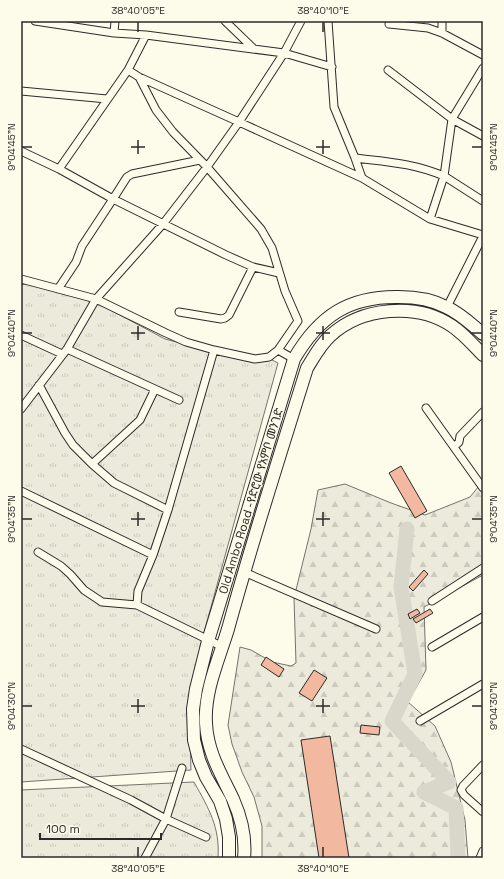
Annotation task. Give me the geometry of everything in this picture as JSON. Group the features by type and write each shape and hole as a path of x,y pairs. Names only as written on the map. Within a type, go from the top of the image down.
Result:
{"main road":[{"name":"Old Ambo Road -የድሮው የአምቦ መንገድ","path":"229,858 229,837 226,820 220,801 206,777 199,760 194,740 192,724 193,709 196,689 208,641 294,358 304,341 326,319 338,311 364,300 382,297 412,297 426,299 447,307 463,317 483,334"},
{"path":"395,297 397,311"},
{"name":"Old Ambo Road -የድሮው የአምቦ መንገድ","path":"244,858 243,834 239,817 233,800 211,753 206,723 206,706 210,687 244,572 307,368 318,350 330,336 353,320 363,316 397,311 419,312 441,319 464,335 483,356"}],"street":[{"path":"35,21 114,33 146,35 284,53 332,67"},
{"path":"114,33 115,21"},
{"path":"225,21 254,49"},
{"path":"21,409 64,352 96,299 163,224 207,167 239,122 284,53 301,21"},
{"path":"328,21 334,107 362,178"},
{"path":"442,21 442,33"},
{"path":"389,24 415,23 442,33 483,55"},
{"path":"59,169 128,70 146,35"},
{"path":"430,219 444,176 452,119 483,68"},
{"path":"128,70 139,77 362,178 430,219 483,236 447,307"},
{"path":"388,70 452,119 483,136"},
{"path":"21,279 96,299 186,342 255,359 269,357 278,350 298,322 285,291 272,248 261,228 207,167 173,132 156,110 139,77"},
{"path":"21,91 107,99"},
{"path":"21,151 59,169 113,199 253,267 279,273"},
{"path":"355,158 409,164 426,168 444,176 483,201"},
{"path":"58,289 76,262 82,246 127,177 132,174 200,160"},
{"path":"179,312 221,319 225,318 229,315 253,267"},
{"path":"21,335 179,400"},
{"path":"137,604 138,591 153,554 168,510 214,350"},
{"path":"278,350 294,358"},
{"path":"39,385 73,445 92,464 114,483 168,510"},
{"path":"92,464 140,420 155,389"},
{"path":"426,408 483,488"},
{"path":"454,447 459,442 460,436 483,412"},
{"path":"21,491 153,554"},
{"path":"38,552 61,566 84,590 102,602 137,604 208,641 223,647"},
{"path":"432,601 483,568"},
{"path":"244,572 376,629"},
{"path":"432,648 483,617"},
{"path":"420,721 483,684"},
{"path":"21,749 206,837"},
{"path":"483,765 461,790 464,795 483,812"},
{"path":"145,858 166,819 182,768"},
{"path":"480,858 483,851"}],"green space":[{"path":"36,282 105,307 165,339 211,351 270,359 278,363 203,636 189,704 191,770 21,782 21,285"},
{"path":"345,484 425,515 470,497 479,486 483,487 483,575 424,607 426,670 408,702 435,726 451,762 465,820 468,858 262,858 262,826 254,797 242,772 232,744 228,725 240,647 251,650 272,662 291,666 296,663 294,598 311,529 318,490"},
{"path":"194,782 209,810 215,827 218,858 21,858 21,790"}],"building":[{"path":"401,466 427,511 415,518 389,473"},
{"path":"424,570 428,574 413,591 409,587"},
{"path":"417,609 420,613 410,619 408,614"},
{"path":"430,609 433,613 416,623 413,619"},
{"path":"266,657 284,669 279,677 261,665"},
{"path":"314,670 327,678 312,701 299,693"},
{"path":"361,725 380,727 379,735 360,733"},
{"path":"330,736 349,858 319,858 301,740"}],"waterway":[{"path":"407,529 401,587 415,674 392,721 449,782 424,792 456,808 458,858"}]}
